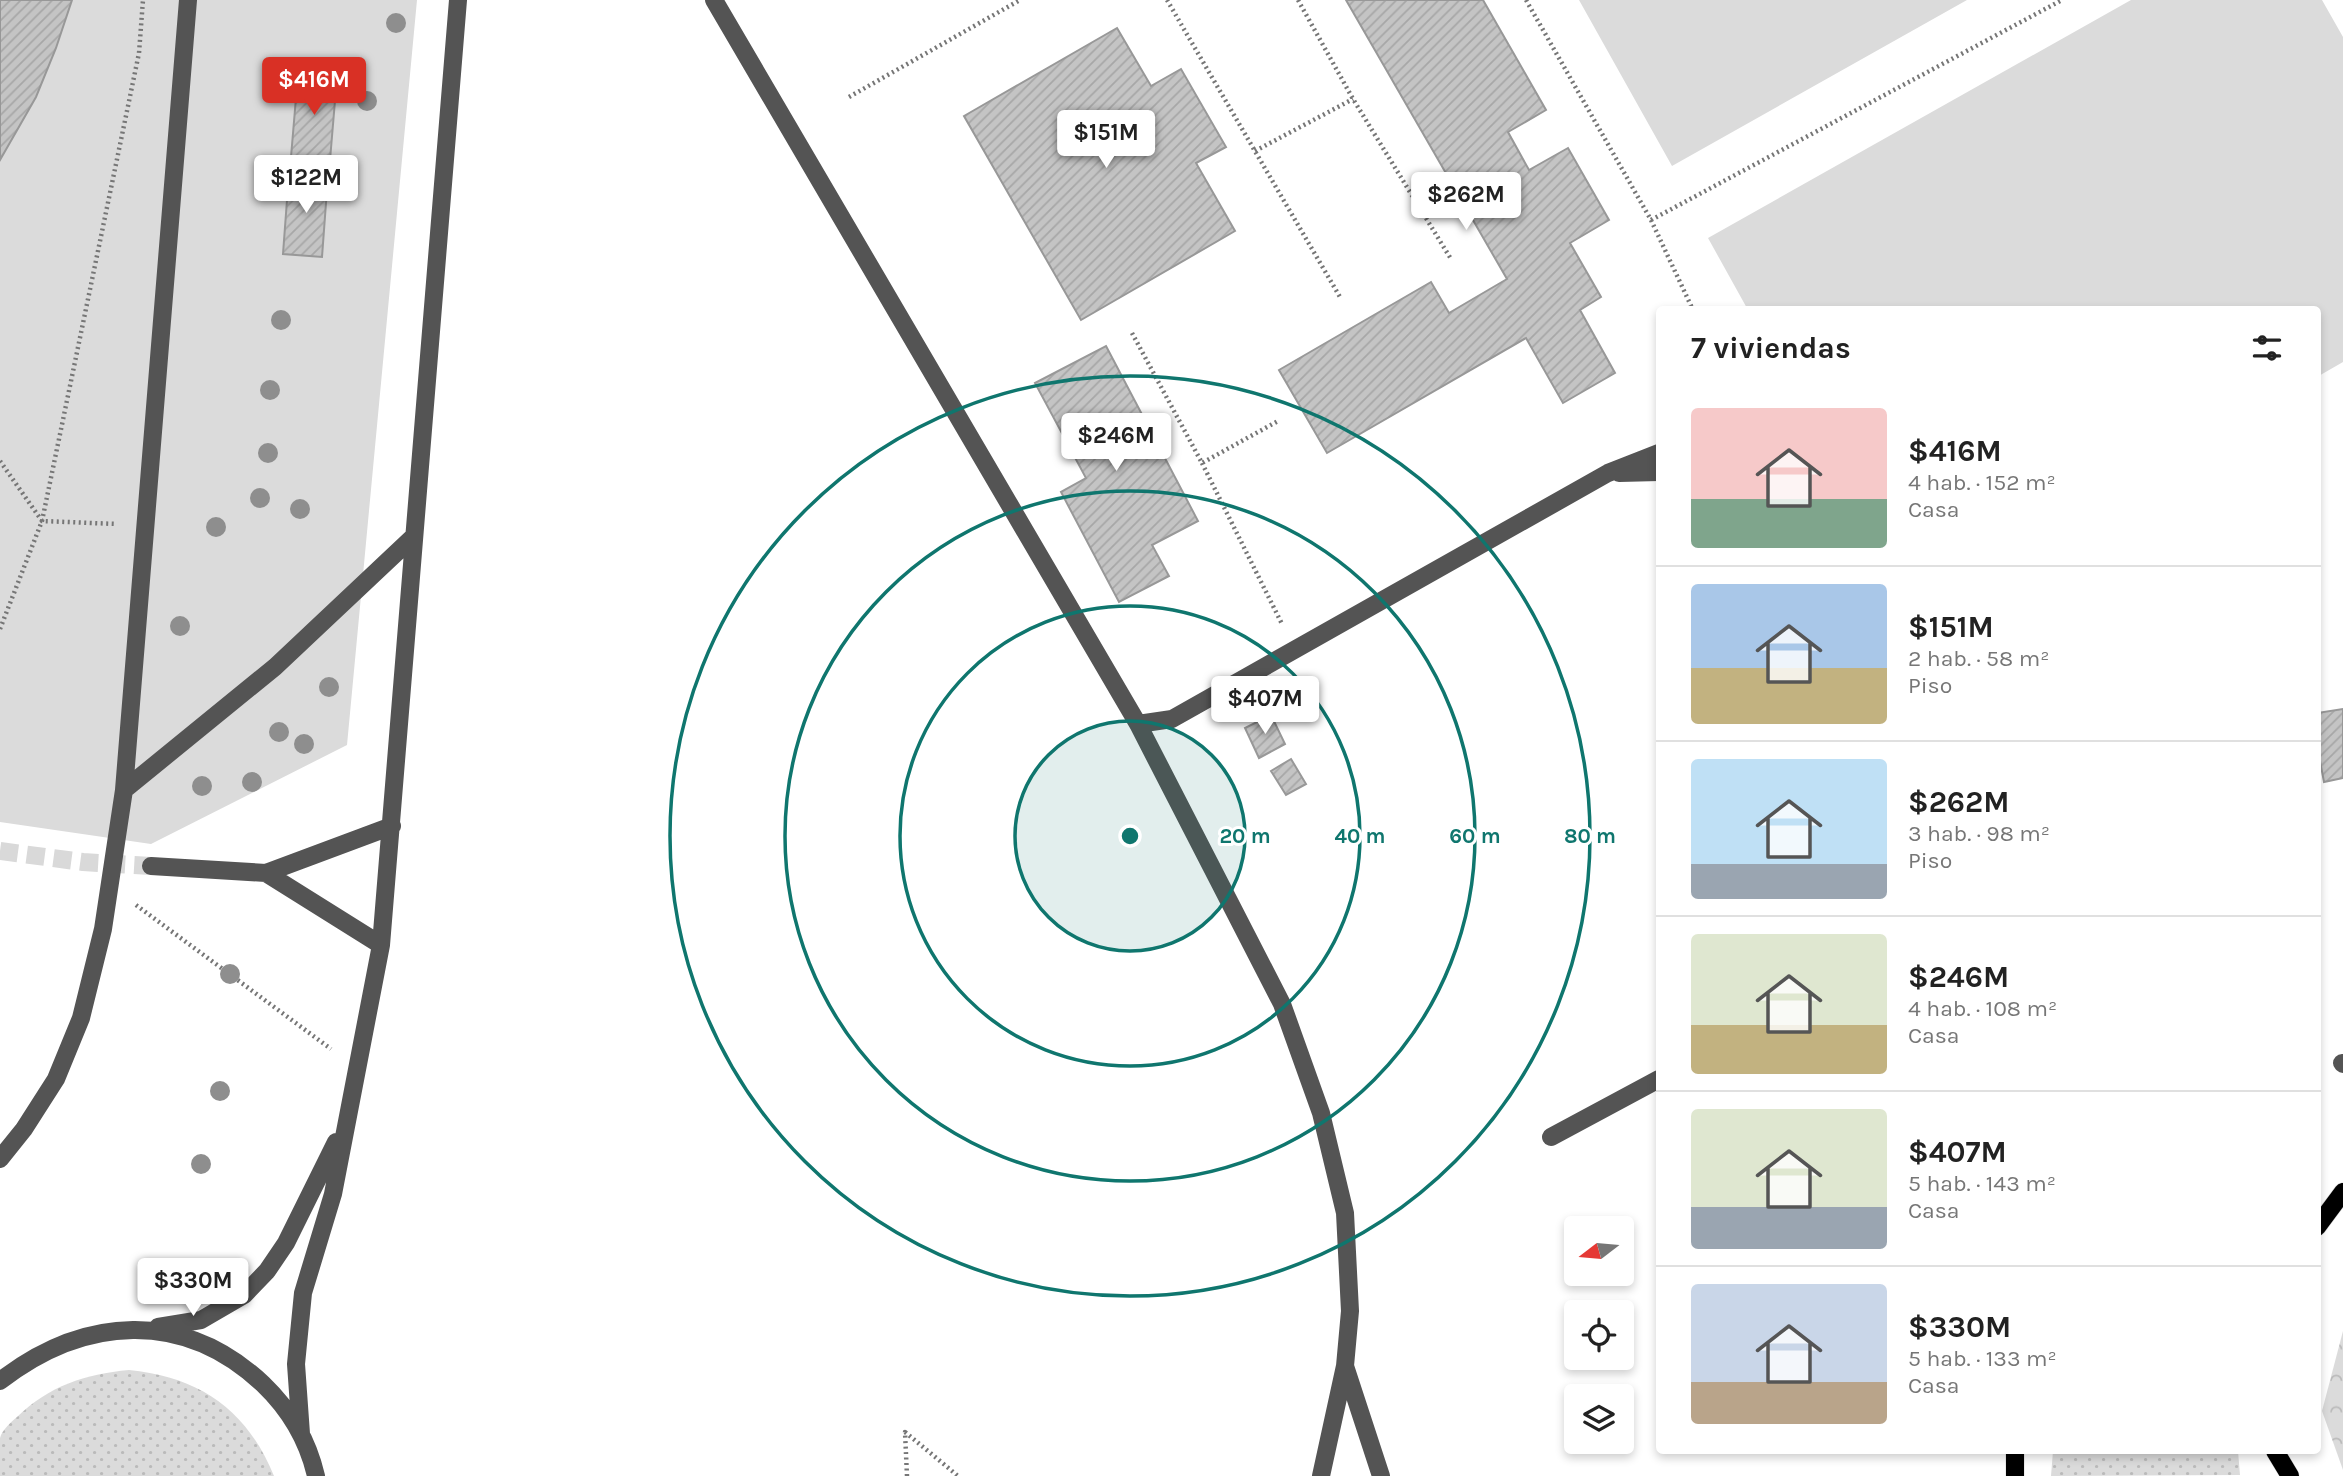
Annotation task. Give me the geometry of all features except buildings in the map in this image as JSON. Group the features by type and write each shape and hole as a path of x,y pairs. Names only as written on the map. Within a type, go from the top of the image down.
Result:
{"main road":[{"path":"2321,1223 2343,1192"},
{"path":"2015,1454 2015,1476"},
{"path":"2274,1454 2274,1476"},
{"path":"2276,1454 2290,1476"}],"street":[{"path":"0,1158 24,1129 57,1079 76,1030 103,929 110,886 124,790 188,0"},
{"path":"301,1434 296,1364 303,1293 332,1194 381,945 412,538 458,0"},
{"path":"714,0 1139,724 1282,1004 1321,1113 1345,1213 1349,1311 1345,1366 1321,1476"},
{"path":"1139,724 1172,719 1608,473 1656,454"},
{"path":"1608,473 1656,472"},
{"path":"124,790 275,667 412,538"},
{"path":"151,866 266,873 392,826"},
{"path":"266,873 381,945"},
{"path":"1551,1137 1656,1081"},
{"path":"0,1381 25,1362 60,1343 103,1332 144,1330 201,1320 244,1295 267,1271 286,1243 345,1123"},
{"path":"144,1330 183,1335 220,1350 251,1373 282,1402 301,1434 316,1476"},
{"path":"1345,1366 1381,1476"}],"path":[{"path":"0,629 42,521 139,53 143,0"},
{"path":"849,97 1020,0"},
{"path":"1167,0 1340,297"},
{"path":"1298,0 1353,99 1451,259"},
{"path":"1527,0 1651,220 1691,306"},
{"path":"1651,220 2062,0"},
{"path":"1255,151 1353,99"},
{"path":"1132,334 1202,463 1294,650"},
{"path":"1202,463 1278,421"},
{"path":"0,461 42,521"},
{"path":"42,521 146,526"},
{"path":"110,886 358,1068"},
{"path":"907,1476 905,1432 958,1476"}],"green space":[{"path":"0,0 417,0 347,745 151,844 0,822"},
{"path":"1579,0 1967,0 1672,166"},
{"path":"2131,0 2322,0 2343,37 2343,362 2321,375 2321,306 1746,306 1708,238"},
{"path":"2343,1331 2343,1470 2322,1411"},
{"path":"129,1370 178,1380 218,1401 235,1415 250,1433 274,1476 0,1476 1,1435 29,1406 68,1383"},
{"path":"2053,1454 2238,1454 2240,1475 2051,1476"}],"tunnel":[{"path":"0,851 83,862 151,866"}]}
